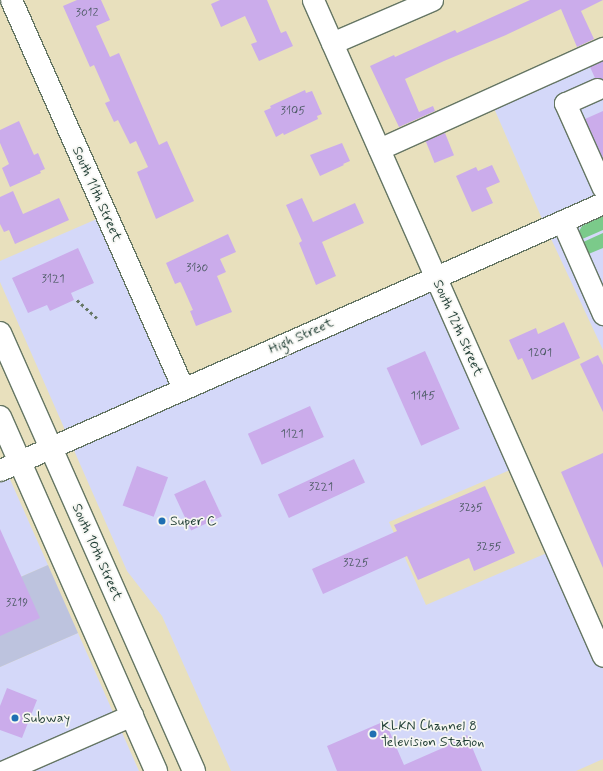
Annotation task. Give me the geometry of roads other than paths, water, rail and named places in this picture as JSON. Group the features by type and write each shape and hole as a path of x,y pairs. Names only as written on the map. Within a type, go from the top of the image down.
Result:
{"main road":[{"name":"South 10th Street","path":"0,332 194,771"},
{"path":"0,417 156,771"}],"street":[{"name":"South 11th Street","path":"11,0 183,388"},
{"name":"South 12th Street","path":"314,0 603,656"},
{"path":"332,43 432,0"},
{"path":"379,150 603,48"},
{"path":"597,89 565,103 603,188"},
{"name":"High Street","path":"0,470 603,203"},
{"path":"562,221 603,314"},
{"path":"4,771 132,715"}],"place":[{"name":"Super C","path":"162,521"},
{"name":"Subway","path":"15,718"},
{"name":"KLKN Channel 8 Television Station","path":"373,734"}]}
